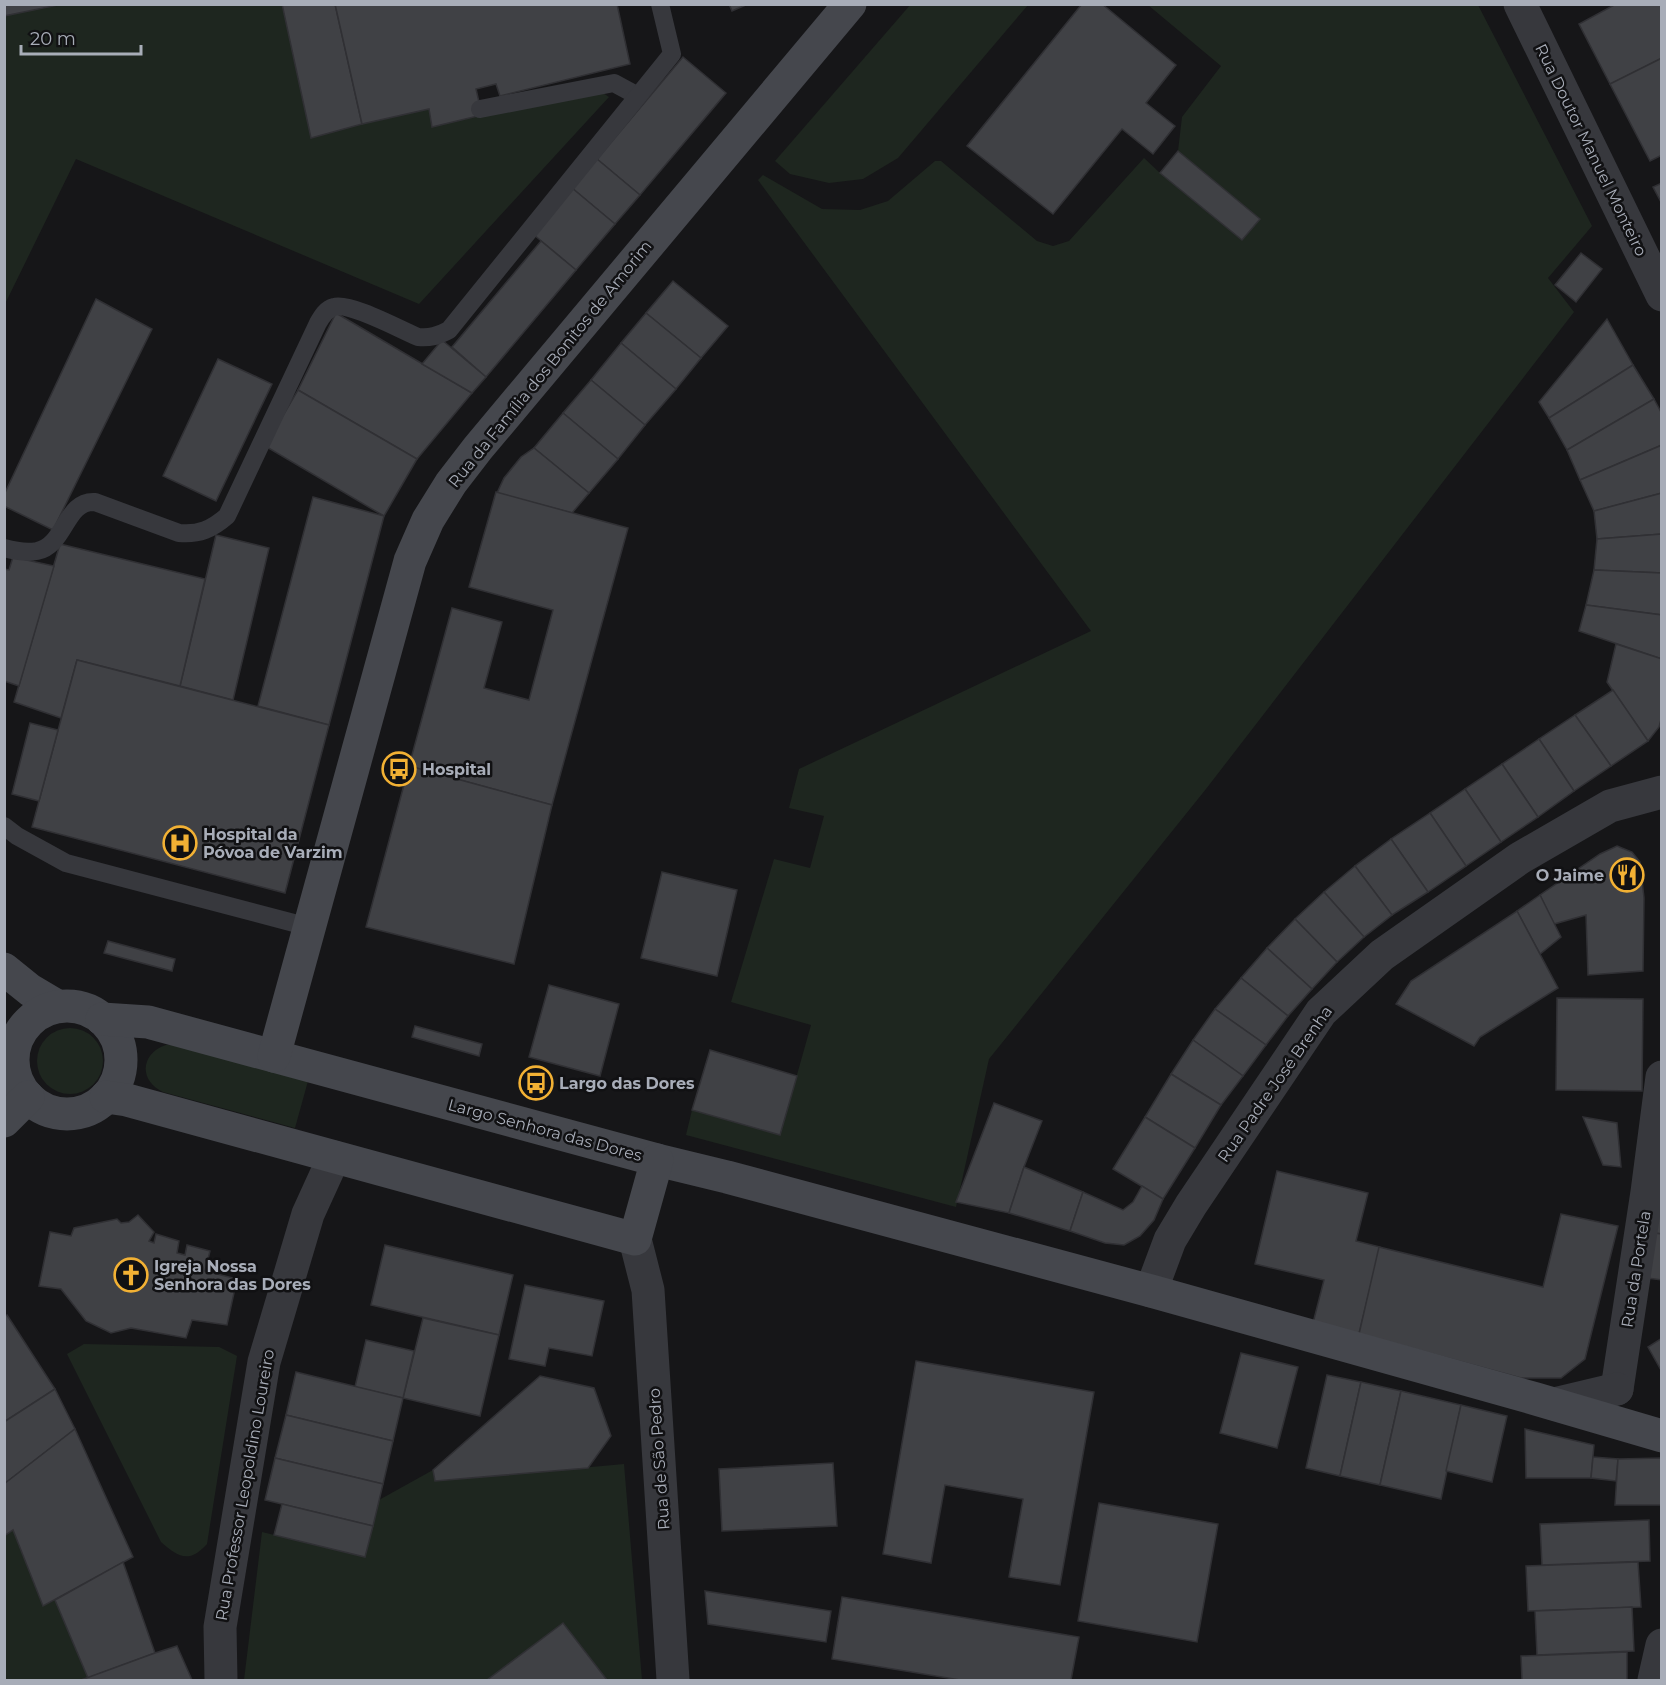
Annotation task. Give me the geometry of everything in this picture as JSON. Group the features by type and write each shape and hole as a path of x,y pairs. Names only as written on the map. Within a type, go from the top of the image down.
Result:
{"main road":[{"name":"Rua da Família dos Bonitos de Amorim","path":"274,1056 410,561 428,520 451,483 478,448 850,4"},
{"path":"4,969 30,990 57,1006"},
{"path":"4,1121 16,1083 13,1053 19,1034 32,1017 57,1006 73,1005 102,1018 112,1029 118,1042 121,1058 120,1072 114,1086 94,1106 81,1112 66,1114 52,1112 39,1106 16,1083"},
{"name":"Largo Senhora das Dores","path":"102,1018 148,1022 657,1160 635,1239"},
{"path":"105,1097 127,1100 635,1239"},
{"path":"657,1160 1151,1291 1660,1435"}],"street":[{"name":"Rua Doutor Manuel Monteiro","path":"1520,4 1662,295"},
{"name":"Rua Padre José Brenha","path":"1151,1291 1170,1240 1191,1205 1321,1012 1382,955 1521,858 1610,806 1662,792"},
{"name":"Rua da Portela","path":"1617,1389 1662,1077"},
{"name":"Rua Professor Leopoldino Loureiro","path":"221,1680 220,1628 264,1362 308,1214 334,1157"},
{"name":"Rua de São Pedro","path":"635,1239 648,1290 674,1680"},
{"path":"1554,1404 1617,1389 1660,1435"},
{"path":"1654,1680 1662,1645"}],"lane":[{"path":"4,548 21,552 36,552 45,549 54,542 72,513 87,501 179,533 192,535 218,524 226,516 323,314 331,307 349,307 418,337 430,338 449,330 672,54 660,4"},
{"path":"480,109 614,83 638,96"},
{"path":"4,826 16,836 66,863 309,927"}],"shaded area":[{"path":"58,4 282,5 311,138 429,109 432,126 600,91 609,97 419,304 76,159 5,304 4,16"},
{"path":"911,4 1028,5 898,158 863,179 829,183 790,174 775,161"},
{"path":"1148,5 1478,5 1592,226 1548,278 1574,312 1206,789 989,1059 956,1207 686,1135 692,1110 780,1135 811,1025 731,1002 774,859 810,868 824,816 789,808 799,769 1091,631 758,180 763,175 822,209 860,210 888,201 935,161 941,161 1037,241 1053,246 1069,241 1144,158 1242,240 1260,219 1178,151 1182,117 1221,66"},
{"path":"70,1028 83,1031 93,1038 100,1048 103,1061 100,1074 93,1084 83,1091 70,1094 57,1091 47,1084 40,1074 37,1061 40,1048 47,1038 57,1031"},
{"path":"166,1045 176,1045 308,1081 295,1128 163,1092 155,1087 146,1074 147,1060 151,1054"},
{"path":"84,1344 219,1347 237,1356 207,1544 195,1554 184,1556 178,1554 161,1542 67,1354"},
{"path":"624,1464 642,1680 244,1680 262,1532 365,1557 379,1500 433,1470 436,1481"},
{"path":"13,1530 43,1606 55,1600 88,1678 81,1680 5,1680 4,1536"}],"building":[{"path":"4,4 58,4 58,5 4,16"},
{"path":"282,4 335,4 362,124 311,138"},
{"path":"335,4 617,4 630,64 500,96 496,84 476,89 482,115 432,127 429,109 362,124"},
{"path":"729,4 748,4 732,11"},
{"path":"1082,4 1102,4 1176,65 1146,103 1175,126 1153,154 1122,129 1053,214 967,146"},
{"path":"1616,4 1662,4 1662,58 1610,84 1579,24"},
{"path":"683,57 726,93 640,195 597,159"},
{"path":"1662,58 1662,155 1650,161 1610,84"},
{"path":"1178,151 1260,219 1242,240 1160,173"},
{"path":"597,159 640,195 615,224 572,188"},
{"path":"1662,183 1662,204 1653,187"},
{"path":"572,188 615,224 576,270 533,234"},
{"path":"541,241 576,270 486,377 452,347"},
{"path":"1581,253 1602,269 1576,302 1555,285"},
{"path":"673,281 728,326 701,358 646,313"},
{"path":"96,299 152,329 53,530 4,506 4,495"},
{"path":"336,313 472,393 417,459 298,390"},
{"path":"646,313 701,358 676,389 621,343"},
{"path":"1607,319 1633,365 1549,418 1539,402"},
{"path":"442,340 486,377 472,393 422,364"},
{"path":"621,343 676,389 645,425 591,380"},
{"path":"218,359 272,384 216,501 163,476"},
{"path":"1633,365 1654,399 1567,450 1549,418"},
{"path":"591,380 645,425 618,459 563,413"},
{"path":"298,390 417,459 384,516 265,446"},
{"path":"1654,399 1662,414 1662,445 1580,480 1567,450"},
{"path":"563,413 618,459 589,493 534,448"},
{"path":"1662,445 1662,493 1594,511 1580,480"},
{"path":"534,448 589,493 572,513 497,493 504,478 521,457"},
{"path":"496,492 628,528 552,805 409,766 452,608 502,622 484,688 529,700 553,610 469,587"},
{"path":"1662,493 1662,534 1597,539 1594,511"},
{"path":"313,497 384,516 329,725 258,706"},
{"path":"1662,534 1662,573 1594,570 1597,539"},
{"path":"216,535 269,548 233,700 180,686"},
{"path":"60,544 205,579 180,686 77,660 61,718 14,702"},
{"path":"13,557 54,566 19,686 4,681 4,569 9,570"},
{"path":"1594,570 1662,573 1662,615 1586,605"},
{"path":"1586,605 1662,615 1662,659 1579,631"},
{"path":"1616,644 1662,659 1662,716 1659,727 1648,741 1607,682"},
{"path":"77,660 329,725 285,893 32,827"},
{"path":"1613,690 1648,741 1611,766 1575,715"},
{"path":"1575,715 1611,766 1574,791 1539,739"},
{"path":"30,723 58,730 39,801 12,794"},
{"path":"1539,739 1574,791 1538,817 1502,764"},
{"path":"1502,764 1538,817 1501,842 1465,789"},
{"path":"409,766 552,805 514,964 366,927"},
{"path":"1465,789 1501,842 1466,866 1430,813"},
{"path":"1430,813 1466,866 1428,892 1391,839"},
{"path":"1391,839 1428,892 1392,915 1355,866"},
{"path":"1617,846 1632,852 1640,862 1644,898 1643,971 1588,975 1586,915 1554,924 1540,895 1600,854"},
{"path":"1355,866 1392,915 1364,937 1324,892"},
{"path":"662,872 737,890 717,976 641,958"},
{"path":"1324,892 1364,937 1337,962 1295,919"},
{"path":"1540,895 1561,937 1540,954 1517,911"},
{"path":"1517,911 1558,988 1480,1037 1474,1046 1396,1004 1411,981"},
{"path":"1295,919 1337,962 1312,989 1267,948"},
{"path":"108,941 175,959 172,971 104,953"},
{"path":"1267,948 1312,989 1288,1016 1241,978"},
{"path":"1241,978 1288,1016 1266,1045 1215,1009"},
{"path":"549,985 619,1004 600,1076 529,1057"},
{"path":"1557,998 1643,999 1642,1091 1556,1090"},
{"path":"1215,1009 1266,1045 1243,1076 1193,1040"},
{"path":"415,1026 482,1044 479,1056 412,1037"},
{"path":"1193,1040 1243,1076 1221,1105 1171,1074"},
{"path":"710,1050 797,1076 780,1135 692,1110"},
{"path":"1171,1074 1221,1105 1195,1148 1145,1117"},
{"path":"994,1103 1042,1121 1009,1213 956,1202"},
{"path":"1145,1117 1195,1148 1163,1199 1113,1169"},
{"path":"1583,1117 1617,1123 1621,1167 1603,1165"},
{"path":"1024,1167 1083,1192 1070,1231 1009,1213"},
{"path":"1277,1171 1368,1193 1356,1241 1380,1247 1359,1334 1313,1323 1324,1280 1255,1264"},
{"path":"1142,1186 1163,1199 1154,1220 1140,1236 1124,1245 1105,1243 1070,1231 1083,1192 1123,1210 1133,1202"},
{"path":"1662,1193 1662,1234 1654,1233"},
{"path":"1561,1214 1618,1226 1585,1359 1561,1378 1521,1378 1359,1334 1379,1247 1543,1287"},
{"name":"Igreja Nossa Senhora das Dores","path":"138,1215 154,1232 149,1241 154,1243 156,1234 179,1241 177,1253 185,1255 187,1245 210,1251 205,1271 237,1279 227,1325 192,1320 186,1338 131,1328 111,1333 86,1321 61,1289 39,1286 50,1232 71,1236 74,1228 117,1219 121,1223 129,1222"},
{"path":"1654,1233 1662,1234 1662,1280 1647,1278"},
{"path":"385,1245 513,1275 499,1335 371,1305"},
{"path":"525,1285 604,1301 592,1356 549,1348 545,1366 509,1359"},
{"path":"7,1315 55,1389 4,1422 4,1317"},
{"path":"423,1318 499,1335 480,1416 403,1398"},
{"path":"1662,1338 1662,1372 1648,1347"},
{"path":"366,1340 414,1351 403,1398 355,1387"},
{"path":"1241,1353 1298,1367 1277,1448 1220,1433"},
{"path":"916,1361 1094,1392 1060,1585 1009,1577 1023,1499 945,1485 931,1563 883,1554"},
{"path":"296,1372 403,1398 393,1441 286,1415"},
{"path":"1327,1375 1361,1382 1340,1476 1306,1468"},
{"path":"540,1376 594,1388 611,1436 588,1468 435,1481 433,1470"},
{"path":"1361,1382 1401,1391 1380,1485 1340,1476"},
{"path":"55,1389 75,1429 4,1484 4,1422"},
{"path":"1401,1391 1461,1405 1441,1499 1380,1485"},
{"path":"1461,1405 1507,1416 1492,1482 1446,1471"},
{"path":"286,1415 393,1441 383,1484 275,1458"},
{"path":"75,1429 133,1557 43,1606 13,1530 4,1536 4,1484"},
{"path":"1525,1429 1594,1445 1591,1478 1526,1478"},
{"path":"1593,1457 1618,1459 1616,1481 1591,1478"},
{"path":"275,1458 383,1484 373,1526 265,1500"},
{"path":"1662,1458 1662,1505 1615,1505 1618,1459"},
{"path":"833,1463 837,1526 722,1531 719,1469"},
{"path":"1099,1503 1218,1524 1197,1642 1078,1621"},
{"path":"282,1504 373,1526 365,1557 274,1535"},
{"path":"1649,1520 1650,1561 1542,1565 1540,1524"},
{"path":"123,1562 155,1653 88,1678 55,1600"},
{"path":"1638,1562 1641,1607 1528,1611 1526,1566"},
{"path":"705,1591 831,1611 826,1642 708,1624"},
{"path":"842,1597 1079,1637 1071,1680 960,1680 832,1659"},
{"path":"1632,1607 1634,1651 1537,1655 1535,1611"},
{"path":"563,1623 607,1680 487,1680"},
{"path":"177,1646 192,1680 81,1680 155,1653"},
{"path":"1627,1652 1627,1680 1522,1680 1521,1656"}],"place":[{"name":"Hospital","path":"399,769"},
{"name":"Hospital da Póvoa de Varzim","path":"180,843"},
{"name":"O Jaime","path":"1627,875"},
{"name":"Largo das Dores","path":"536,1083"},
{"name":"Igreja Nossa Senhora das Dores","path":"131,1275"}]}
